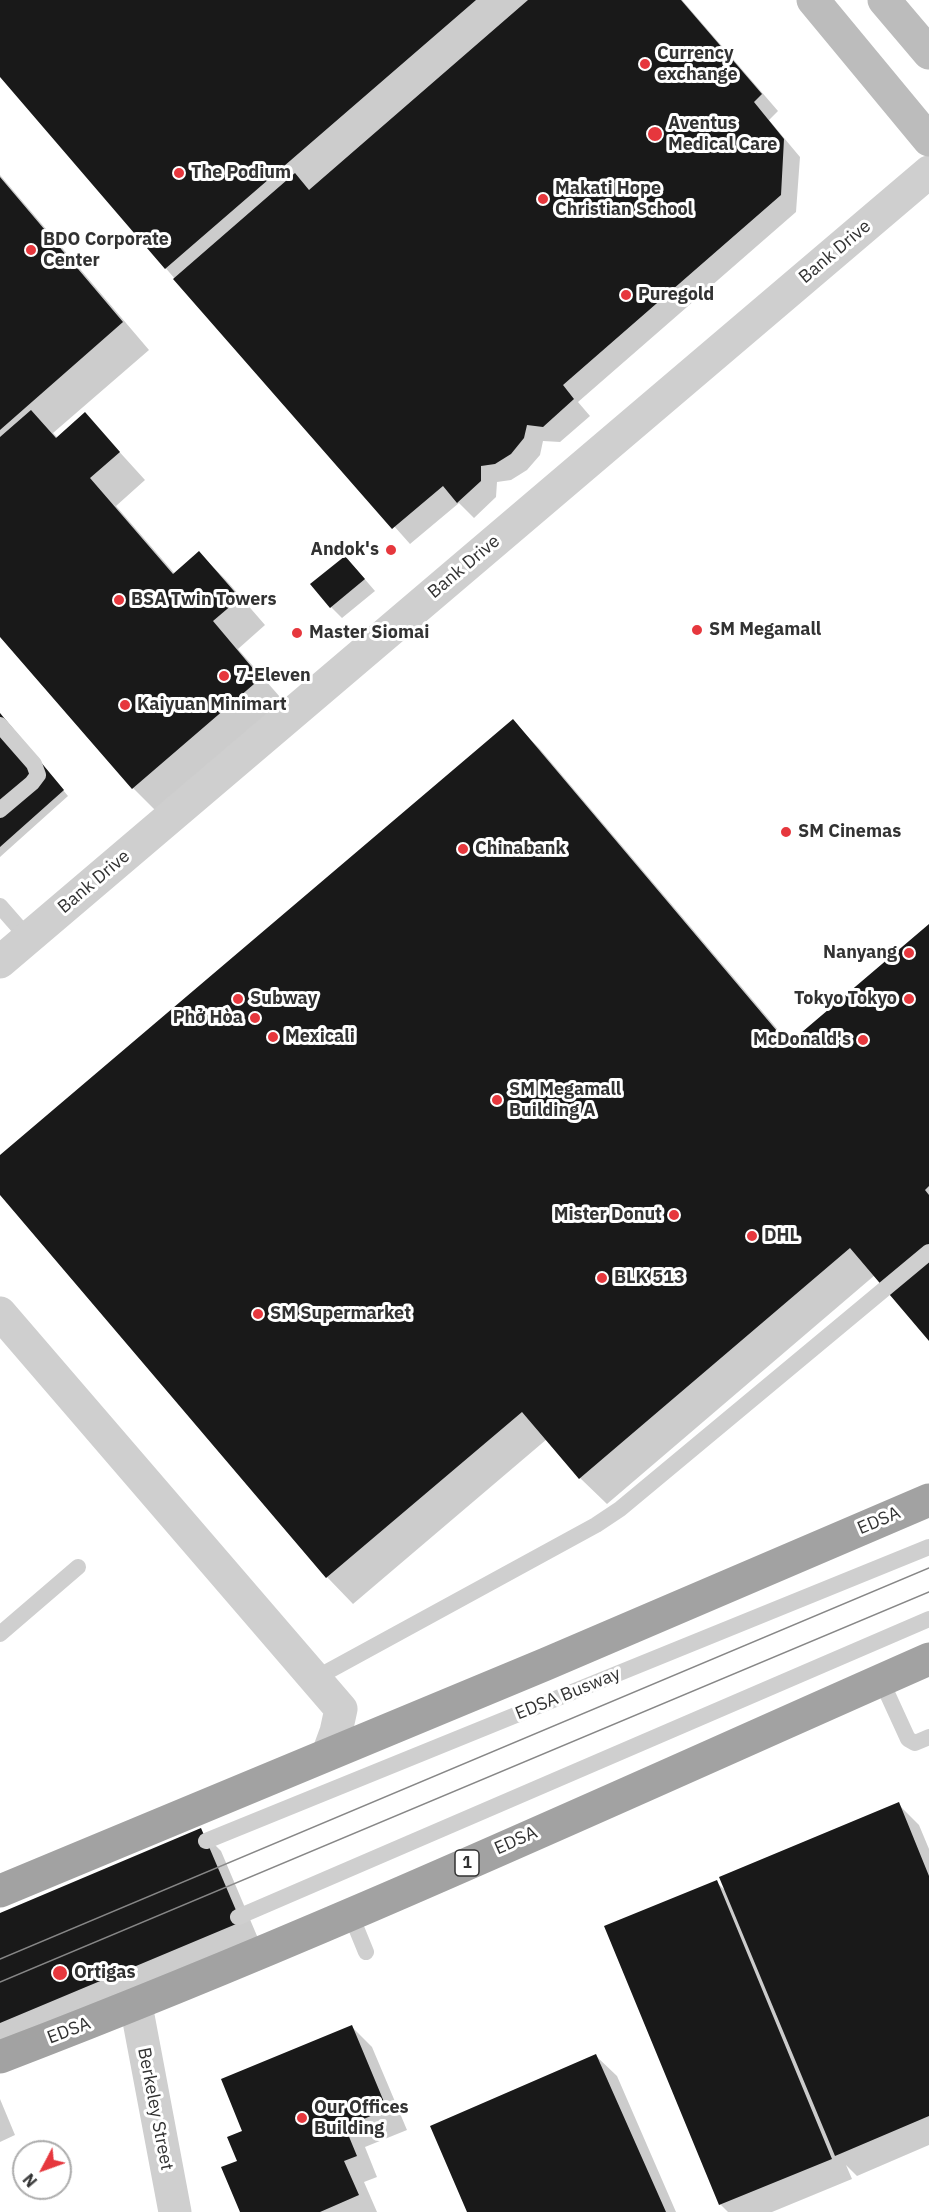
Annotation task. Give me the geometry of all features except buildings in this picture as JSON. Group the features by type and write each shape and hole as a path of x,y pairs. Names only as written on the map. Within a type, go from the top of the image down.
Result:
{"highway":[{"name":"EDSA","path":"0,1891 535,1669 929,1500"},
{"name":"EDSA","path":"0,2057 136,2005 351,1913 929,1659"}],"main road":[{"path":"813,0 929,140"},
{"path":"884,0 929,53"},
{"path":"907,0 929,26"}],"street":[{"name":"Bank Drive","path":"0,962 929,172"},
{"path":"0,1313 341,1709 328,1754"},
{"name":"Berkeley Street","path":"136,2005 175,2212"}],"lane":[{"path":"0,725 34,764 38,775 32,783 0,810"},
{"path":"0,906 27,938"},
{"path":"314,1679 596,1525 620,1509 929,1252"},
{"name":"EDSA Busway","path":"206,1841 929,1547"},
{"path":"0,1634 78,1567"},
{"path":"238,1917 929,1619"},
{"path":"881,1680 908,1739 915,1743 929,1737"},
{"path":"351,1913 366,1952"}],"tram line":[{"path":"0,1959 929,1568"},
{"path":"0,1982 929,1592"}],"place":[{"name":"Currency exchange","path":"645,64"},
{"name":"Aventus Medical Care","path":"655,134"},
{"name":"The Podium","path":"179,173"},
{"name":"Makati Hope Christian School","path":"543,199"},
{"name":"BDO Corporate Center","path":"31,250"},
{"name":"Puregold","path":"626,295"},
{"name":"Andok's","path":"391,550"},
{"name":"BSA Twin Towers","path":"119,600"},
{"name":"SM Megamall","path":"697,630"},
{"name":"Master Siomai","path":"297,633"},
{"name":"7-Eleven","path":"224,676"},
{"name":"Kaiyuan Minimart","path":"125,705"},
{"name":"SM Cinemas","path":"786,832"},
{"name":"Chinabank","path":"463,849"},
{"name":"Nanyang","path":"909,953"},
{"name":"Subway","path":"238,999"},
{"name":"Tokyo Tokyo","path":"909,999"},
{"name":"Phở Hòa","path":"255,1018"},
{"name":"Mexicali","path":"273,1037"},
{"name":"McDonald's","path":"863,1040"},
{"name":"SM Megamall Building A","path":"497,1100"},
{"name":"Mister Donut","path":"674,1215"},
{"name":"DHL","path":"752,1236"},
{"name":"BLK 513","path":"602,1278"},
{"name":"SM Supermarket","path":"258,1314"},
{"name":"Ortigas","path":"60,1973"},
{"name":"Our Offices Building","path":"302,2118"}]}
